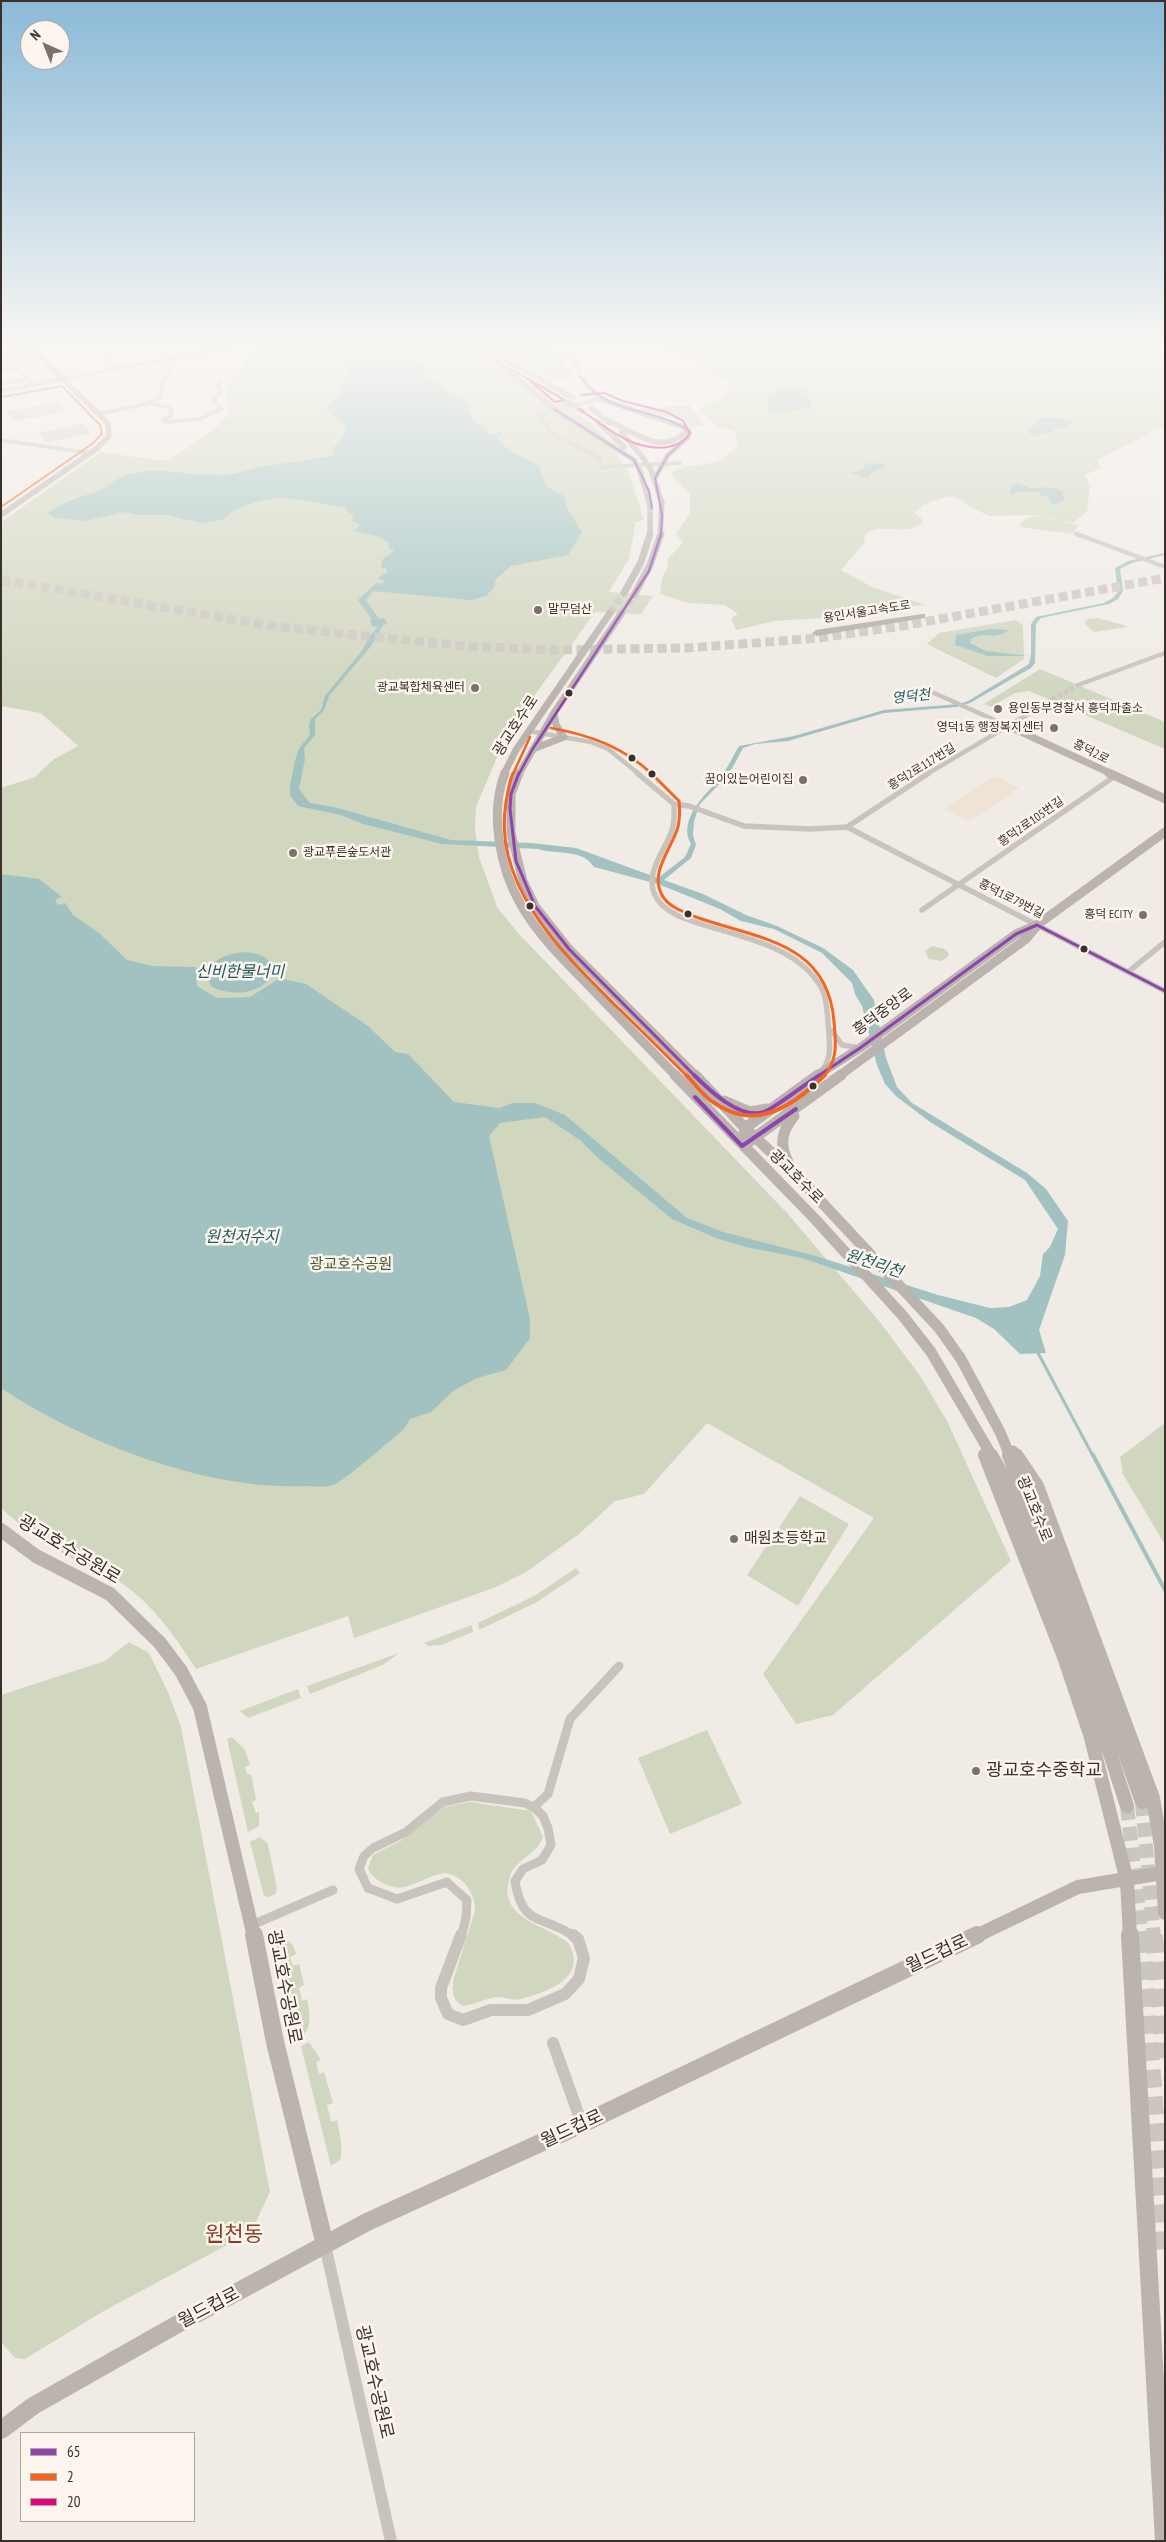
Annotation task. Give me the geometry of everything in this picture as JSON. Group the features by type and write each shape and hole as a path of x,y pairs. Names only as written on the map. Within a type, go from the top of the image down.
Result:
{"highway":[{"name":"용인서울고속도로","path":"816,633 922,616"}],"main road":[{"path":"1,515 74,465"},
{"path":"624,593 638,570 651,537 652,503 637,465"},
{"path":"634,595 649,571 660,539 664,515 655,478 647,465"},
{"path":"655,478 663,465"},
{"name":"광교호수로","path":"610,613 516,750 499,792 500,832 510,883 522,907 557,953 742,1146 815,1219 903,1316 931,1352 1013,1493 1103,1732 1127,1806"},
{"name":"광교호수로","path":"621,614 554,713 519,774 511,794 511,833 516,861 535,906 569,949 745,1128 798,1178 939,1328 962,1359 1000,1432 1113,1720 1142,1802"},
{"path":"532,750 546,742 564,737 558,729 554,713"},
{"name":"흥덕2로","path":"1008,726 1165,799"},
{"name":"흥덕중앙로","path":"742,1146 802,1106 864,1060 1026,939 1037,926 1165,832"},
{"name":"흥덕중앙로","path":"745,1128 822,1071 860,1048 1016,934 1037,926"},
{"path":"713,1094 743,1111 752,1113 763,1112 777,1104"},
{"path":"798,1178 782,1153 780,1140 786,1126 802,1106"},
{"path":"742,1146 745,1128"},
{"path":"1000,1432 1037,1486 1149,1788 1161,1846 1165,1913"},
{"path":"978,1434 998,1495 1074,1685 1108,1801 1127,1880 1164,2541"},
{"name":"광교호수공원로","path":"1,1530 36,1556 110,1594 160,1643 181,1671 200,1707 252,1925 275,2042 324,2245"},
{"name":"월드컵로","path":"1,2430 33,2406 368,2222 582,2124 1078,1887 1162,1873"}],"street":[{"path":"600,465 600,467 638,465"},
{"path":"1076,534 1165,567"},
{"path":"1078,685 1165,653"},
{"path":"934,693 1008,726"},
{"name":"흥덕2로117번길","path":"847,827 931,772 1052,700"},
{"path":"529,731 591,742 608,749 674,804 690,806 744,826 810,829 847,827"},
{"name":"흥덕2로105번길","path":"922,910 1115,776"},
{"path":"674,804 677,817 675,826 655,864 651,885 656,898 674,914 779,952 799,962 809,970 822,989 828,1019 830,1053 828,1064 822,1071"},
{"name":"흥덕1로79번길","path":"847,827 1165,991"},
{"path":"1128,972 1165,942"},
{"path":"828,1019 837,1044 846,1048 860,1048"},
{"path":"535,1806 548,1794 570,1719 619,1666"},
{"path":"460,1796 522,1802 535,1806 544,1815 551,1844 542,1860 523,1869 515,1881 518,1900 528,1914 567,1931 578,1939 584,1958 579,1979 565,1994 528,2010 491,2010 463,2020 448,2014 441,1998 441,1988 466,1916 467,1900 459,1890 447,1882 397,1899 368,1888 359,1869 364,1856 373,1848 406,1832 443,1802 460,1796"},
{"path":"252,1925 333,1890"},
{"path":"553,2043 582,2124"},
{"name":"광교호수공원로","path":"324,2245 392,2541"}],"green space":[{"name":"광교호수공원","path":"83,465 624,465 628,471 644,520 636,522 629,559 609,592 653,596 641,614 595,612 521,714 500,750 476,807 475,828 479,857 497,907 518,933 787,1213 879,1321 921,1377 947,1421 1011,1561 833,1715 796,1724 763,1674 874,1518 707,1423 644,1494 615,1501 579,1534 526,1572 496,1587 354,1638 348,1616 196,1669 170,1631 139,1597 115,1579 73,1559 44,1542 1,1508 1,788 35,777 54,759 78,746 41,713 1,706 1,522"},
{"path":"1099,465 1101,468 1085,475 1090,485 1087,512 1073,523 1034,515 989,516 968,506 962,500 949,496 925,504 914,513 923,520 922,524 909,529 878,529 868,532 864,536 865,542 841,570 872,587 926,605 876,609 840,617 774,621 736,630 731,618 738,614 725,605 688,603 660,594 662,578 668,567 667,560 683,542 676,534 690,513 690,493 677,482 671,473 687,466"},
{"path":"1032,516 1053,518 1079,526 1072,534 1021,527 1020,523"},
{"path":"1097,618 1127,627 1094,632 1084,623 1088,619"},
{"path":"1016,620 1023,625 1024,659 996,678 927,644 939,633"},
{"path":"1040,669 1165,722 1165,749 1029,691 1015,693 991,707 984,704"},
{"path":"932,946 945,949 949,954 947,958 941,961 929,959 925,951"},
{"path":"1165,1423 1165,1545 1123,1474 1120,1457"},
{"path":"800,1496 849,1524 798,1606 747,1575"},
{"path":"576,1568 580,1573 537,1602 479,1630 478,1623 536,1595"},
{"path":"472,1625 473,1632 441,1645 428,1646 424,1643"},
{"path":"129,1642 149,1653 168,1692 181,1727 270,2192 251,2232 102,2312 25,2359 15,2358 1,2342 1,1695 105,1661"},
{"path":"399,1653 383,1665 310,1694 307,1686"},
{"path":"298,1689 301,1698 248,1718 240,1711"},
{"path":"707,1730 742,1804 670,1834 638,1758"},
{"path":"232,1737 245,1750 250,1765 245,1767 247,1774 251,1774 256,1800 252,1802 256,1813 259,1812 259,1826 248,1832 227,1739"},
{"path":"470,1802 531,1811 543,1837 534,1851 517,1865 510,1875 508,1896 512,1906 519,1914 569,1944 573,1956 573,1966 562,1982 542,1992 518,1999 501,1997 464,2006 455,1999 453,1981 475,1911 473,1898 467,1886 457,1877 445,1873 409,1886 393,1887 377,1880 368,1868 373,1855 402,1840 445,1807"},
{"path":"260,1837 268,1844 277,1889 275,1894 269,1897 264,1896 250,1842"},
{"path":"283,1938 290,1942 294,1948 296,1954 290,1957 293,1966 299,1964 304,1985 299,1988 302,2001 307,1999 310,2016 307,2030 300,2039 276,1942"},
{"path":"309,2042 321,2060 316,2062 319,2074 324,2072 333,2103 327,2105 331,2122 337,2120 340,2135 342,2151 340,2160 331,2166 301,2046"}],"shaded area":[{"path":"995,776 1019,788 969,821 944,809"}],"water":[{"name":"원천저수지","path":"278,465 539,466 546,486 564,496 567,508 582,532 568,555 511,566 496,579 494,587 486,596 471,600 373,591 366,600 379,619 384,618 388,624 383,625 371,646 329,696 324,710 315,719 315,735 304,748 305,759 299,789 310,803 334,807 451,840 532,843 576,848 658,878 685,857 691,844 687,827 693,810 723,774 739,746 794,736 884,710 960,704 968,701 1029,664 1031,624 1036,617 1104,603 1113,598 1118,592 1115,568 1128,561 1165,553 1165,555 1132,563 1120,569 1123,591 1118,599 1109,604 1041,618 1036,624 1035,663 1031,668 970,703 956,707 884,713 788,741 755,744 743,748 729,774 700,804 694,821 693,835 696,845 691,858 664,880 703,894 746,915 777,926 823,948 853,970 874,1000 886,1058 897,1087 912,1103 1027,1173 1046,1189 1068,1221 1065,1255 1039,1330 1046,1353 1020,1354 994,1329 976,1318 802,1258 746,1247 716,1238 672,1219 598,1158 580,1140 545,1117 500,1123 489,1136 530,1319 530,1338 506,1370 477,1378 453,1391 431,1412 410,1419 404,1429 356,1469 333,1485 322,1487 265,1485 226,1480 186,1471 106,1444 33,1408 1,1388 1,874 39,879 62,897 55,900 58,905 65,903 73,915 99,933 127,960 152,966 196,967 197,986 217,998 250,997 280,978 306,984 368,1026 395,1052 408,1054 454,1102 499,1108 513,1103 535,1103 565,1115 687,1218 723,1232 816,1256 938,1295 990,1308 1009,1307 1027,1300 1040,1276 1043,1254 1050,1247 1058,1229 1025,1180 930,1122 896,1096 885,1084 877,1065 862,1006 855,994 852,983 822,953 774,929 741,921 720,909 658,884 594,867 583,857 576,855 538,849 442,844 363,824 341,815 298,806 290,795 290,785 296,757 300,747 310,735 309,726 311,719 321,710 325,696 361,652 370,636 378,627 373,627 370,621 372,620 358,600 376,583 383,583 384,580 377,579 387,572 386,568 381,568 382,560 394,551 389,548 389,542 376,536 353,531 360,525 352,521 353,515 346,508 297,499 277,498 259,501 236,509 222,520 201,523 166,515 137,515 125,512 85,521 55,518 48,514 63,504 100,490 126,475 138,472 162,471 225,475"},
{"path":"884,465 886,467 872,473 867,479 851,473 865,468 864,466"},
{"path":"1014,484 1032,489 1047,487 1058,489 1062,491 1064,500 1056,504 1050,503 1049,497 1040,495 1040,492 1020,492 1011,495 1009,492"},
{"path":"991,629 1009,630 999,635 977,636 970,640 970,643 986,651 1028,656 988,656 955,645 956,635"},
{"name":"신비한물너미","path":"244,952 261,955 271,963 273,967 265,983 258,988 239,992 230,992 212,987 206,975 212,965 221,958"}],"waterway":[{"name":"원천리천","path":"1037,1351 1093,1456"},
{"name":"원천리천","path":"1093,1455 1165,1590"}],"tunnel":[{"path":"1,580 278,627 464,646 552,650 688,648 819,638 902,626 1165,578"},
{"path":"610,613 624,593"},
{"path":"621,614 634,595"},
{"path":"1052,700 1078,685"},
{"path":"1142,1802 1154,1937"},
{"path":"1127,1806 1142,1937"},
{"path":"1142,1935 1165,2254"},
{"path":"1154,1935 1165,2058"}],"transit line":[{"name":"2","path":"1,507 62,465"},
{"name":"65","path":"636,465 649,491 652,508"},
{"name":"65","path":"663,465 655,478 661,505 661,534 649,571 532,750 511,794 510,809 516,861 535,906 569,949 713,1094 743,1111 763,1112 860,1048 1016,934 1037,925"},
{"name":"2","path":"530,737 510,780 503,820 508,857 521,892 542,925 568,956 710,1100 728,1110 746,1116 764,1115 783,1108 819,1080 830,1068 835,1056 836,1040 832,1003 828,988 819,973 791,950 755,935 691,915 679,910 664,899 658,884 659,873 678,827 679,801 637,761 622,751 591,737 551,728"},
{"name":"65","path":"1037,925 1165,991"},
{"name":"65","path":"695,1097 742,1146 796,1109"}],"place":[{"name":"말무덤산","path":"538,610"},
{"name":"광교복합체육센터","path":"475,688"},
{"name":"용인동부경찰서 흥덕파출소","path":"998,709"},
{"name":"영덕1동 행정복지센터","path":"1054,728"},
{"name":"꿈이있는어린이집","path":"803,780"},
{"name":"광교푸른숲도서관","path":"293,853"},
{"name":"흥덕 ECITY","path":"1143,915"},
{"name":"매원초등학교","path":"734,1539"},
{"name":"광교호수중학교","path":"976,1771"}],"district":[{"name":"원천동","path":"234,2235"}],"water label":[{"name":"영덕천","path":"911,697"}]}
